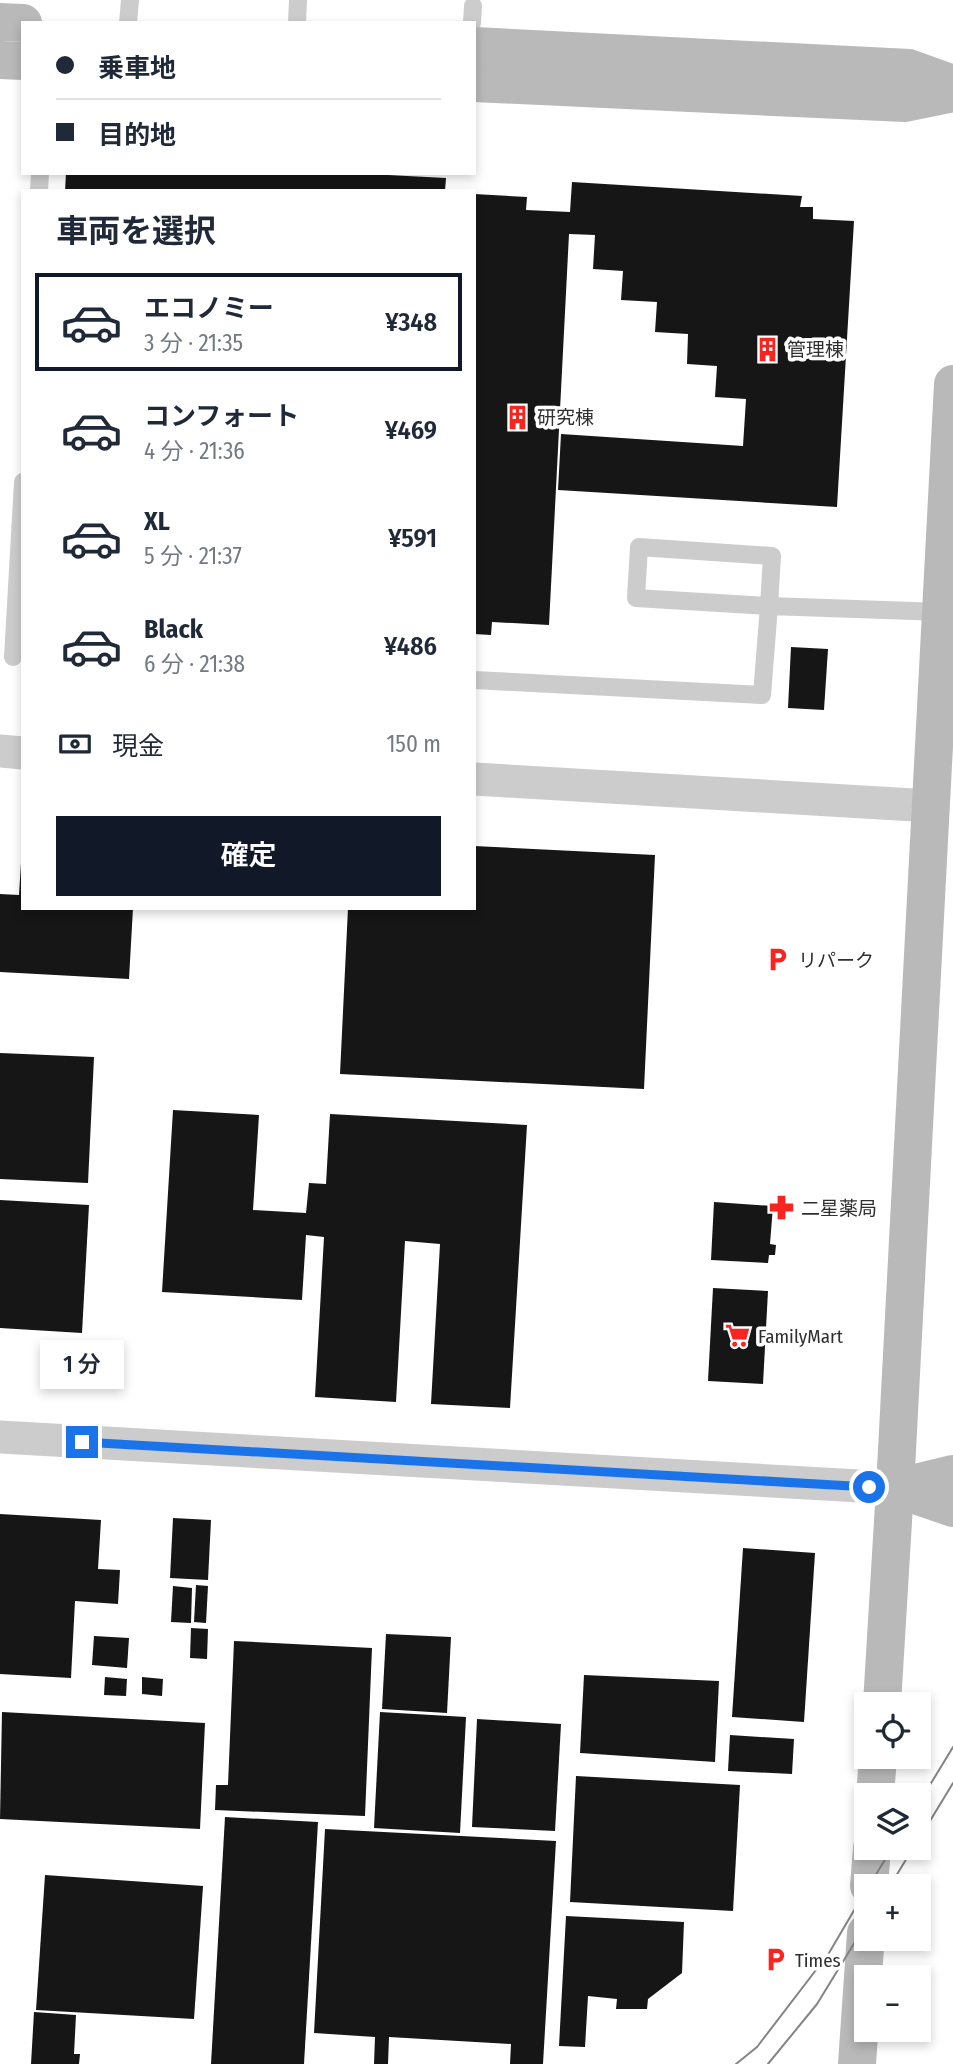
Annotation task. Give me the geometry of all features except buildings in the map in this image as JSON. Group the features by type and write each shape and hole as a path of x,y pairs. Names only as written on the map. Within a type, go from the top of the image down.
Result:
{"street":[{"path":"0,22 21,23"},
{"path":"476,46 909,68 953,85"},
{"path":"0,60 21,61"},
{"path":"476,83 905,103 953,93"},
{"path":"882,1692 895,1488 953,384"},
{"path":"0,751 21,753"},
{"path":"476,779 931,806"},
{"path":"0,1437 895,1488 953,1508"},
{"path":"895,1488 953,1474"},
{"path":"858,2064 865,1951"}],"lane":[{"path":"128,21 130,0"},
{"path":"297,21 298,0"},
{"path":"12,657 21,514"},
{"path":"476,680 762,695 769,606 772,556 639,547 636,598 769,606 942,612"}],"tram line":[{"path":"931,1783 953,1747"},
{"path":"931,1819 953,1783"},
{"path":"876,1874 885,1860"},
{"path":"897,1874 906,1860"},
{"path":"736,2064 757,2047 829,1953 854,1910"},
{"path":"768,2064 817,2004 854,1944"}],"place":[{"name":"管理棟","path":"767,349"},
{"name":"研究棟","path":"517,417"},
{"name":"リパーク","path":"778,960"},
{"name":"二星薬局","path":"781,1208"},
{"name":"FamilyMart","path":"738,1336"},
{"name":"Times","path":"775,1960"}],"route":[{"path":"82,1442 869,1487"}]}
